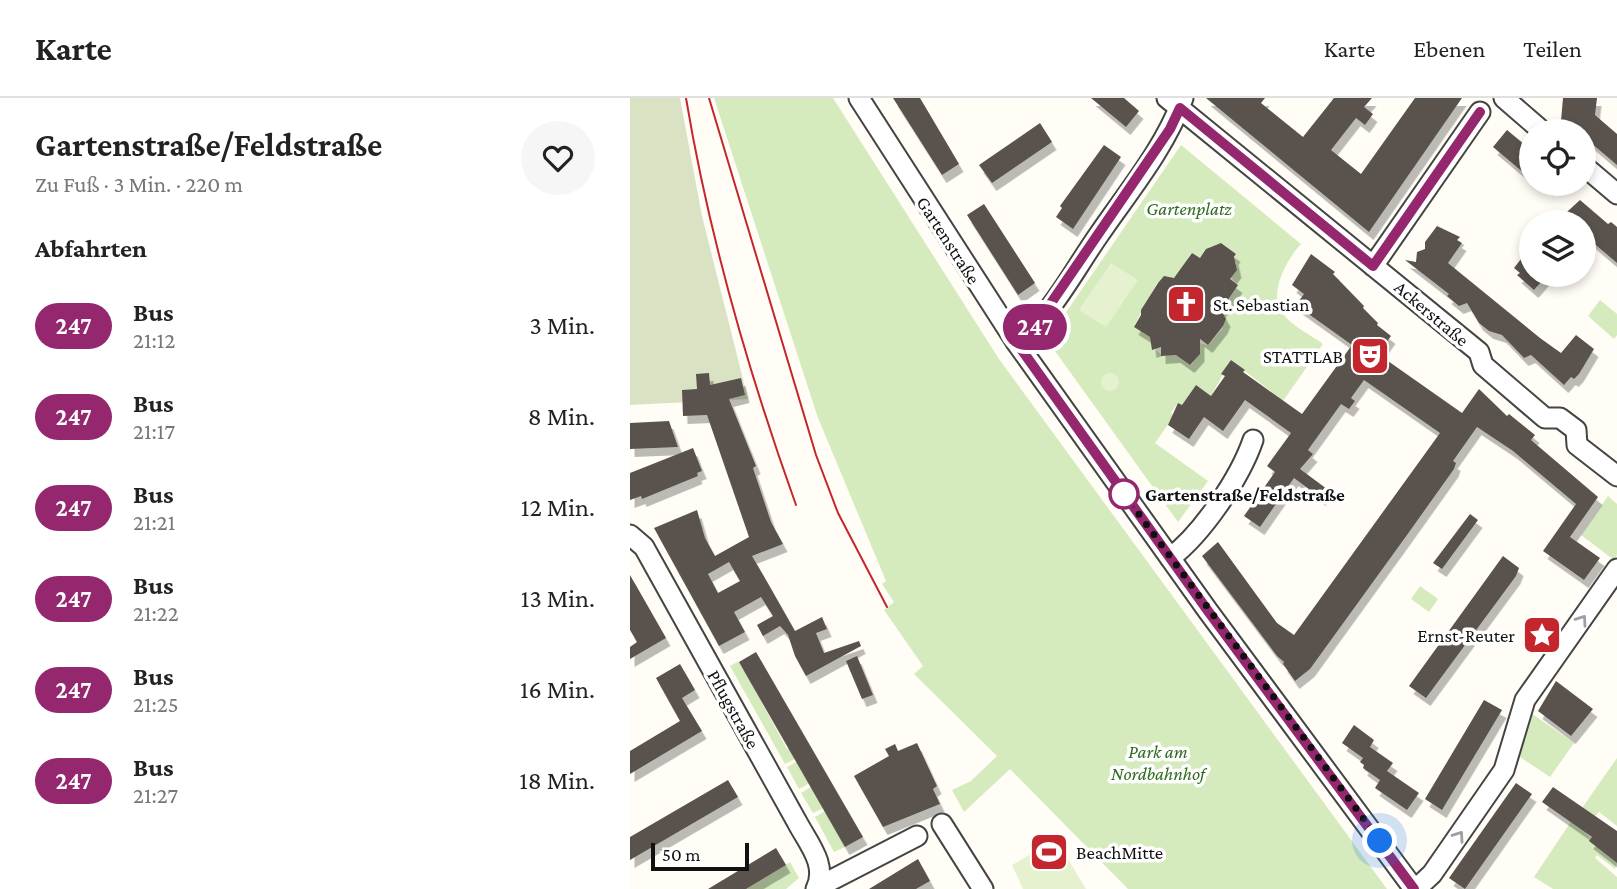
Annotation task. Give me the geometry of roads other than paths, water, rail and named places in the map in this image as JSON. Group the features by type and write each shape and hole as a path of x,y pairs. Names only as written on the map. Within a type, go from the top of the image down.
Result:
{"street":[{"name":"Gartenstraße","path":"859,98 1016,342 1170,558 1415,889"},
{"path":"1504,98 1528,119"},
{"path":"1016,342 1034,328 1170,129 1177,101"},
{"name":"Ackerstraße","path":"1177,101 1479,352 1483,365 1545,418 1560,418 1576,430 1577,445 1617,476"},
{"path":"1373,266 1485,105"},
{"path":"1596,176 1617,194"},
{"path":"1170,558 1187,545 1195,534 1247,457 1253,440"},
{"name":"Pflugstraße","path":"631,535 644,547 808,842 822,871 817,888"},
{"path":"1415,889 1432,874 1504,770 1525,700 1617,569"},
{"path":"942,824 984,889"},
{"path":"817,888 917,836"}],"tram line":[{"path":"686,98 706,201 732,304 762,406 796,505"},
{"path":"709,98 816,455 838,513 887,607"}],"place":[{"name":"St. Sebastian","path":"1186,304"},
{"name":"STATTLAB","path":"1370,356"},
{"name":"Gartenstraße/Feldstraße","path":"1124,494"},
{"name":"Ernst-Reuter","path":"1542,635"},
{"name":"BeachMitte","path":"1049,852"}],"park label":[{"name":"Gartenplatz","path":"1189,208"},
{"name":"Park am Nordbahnhof","path":"1158,762"}]}
